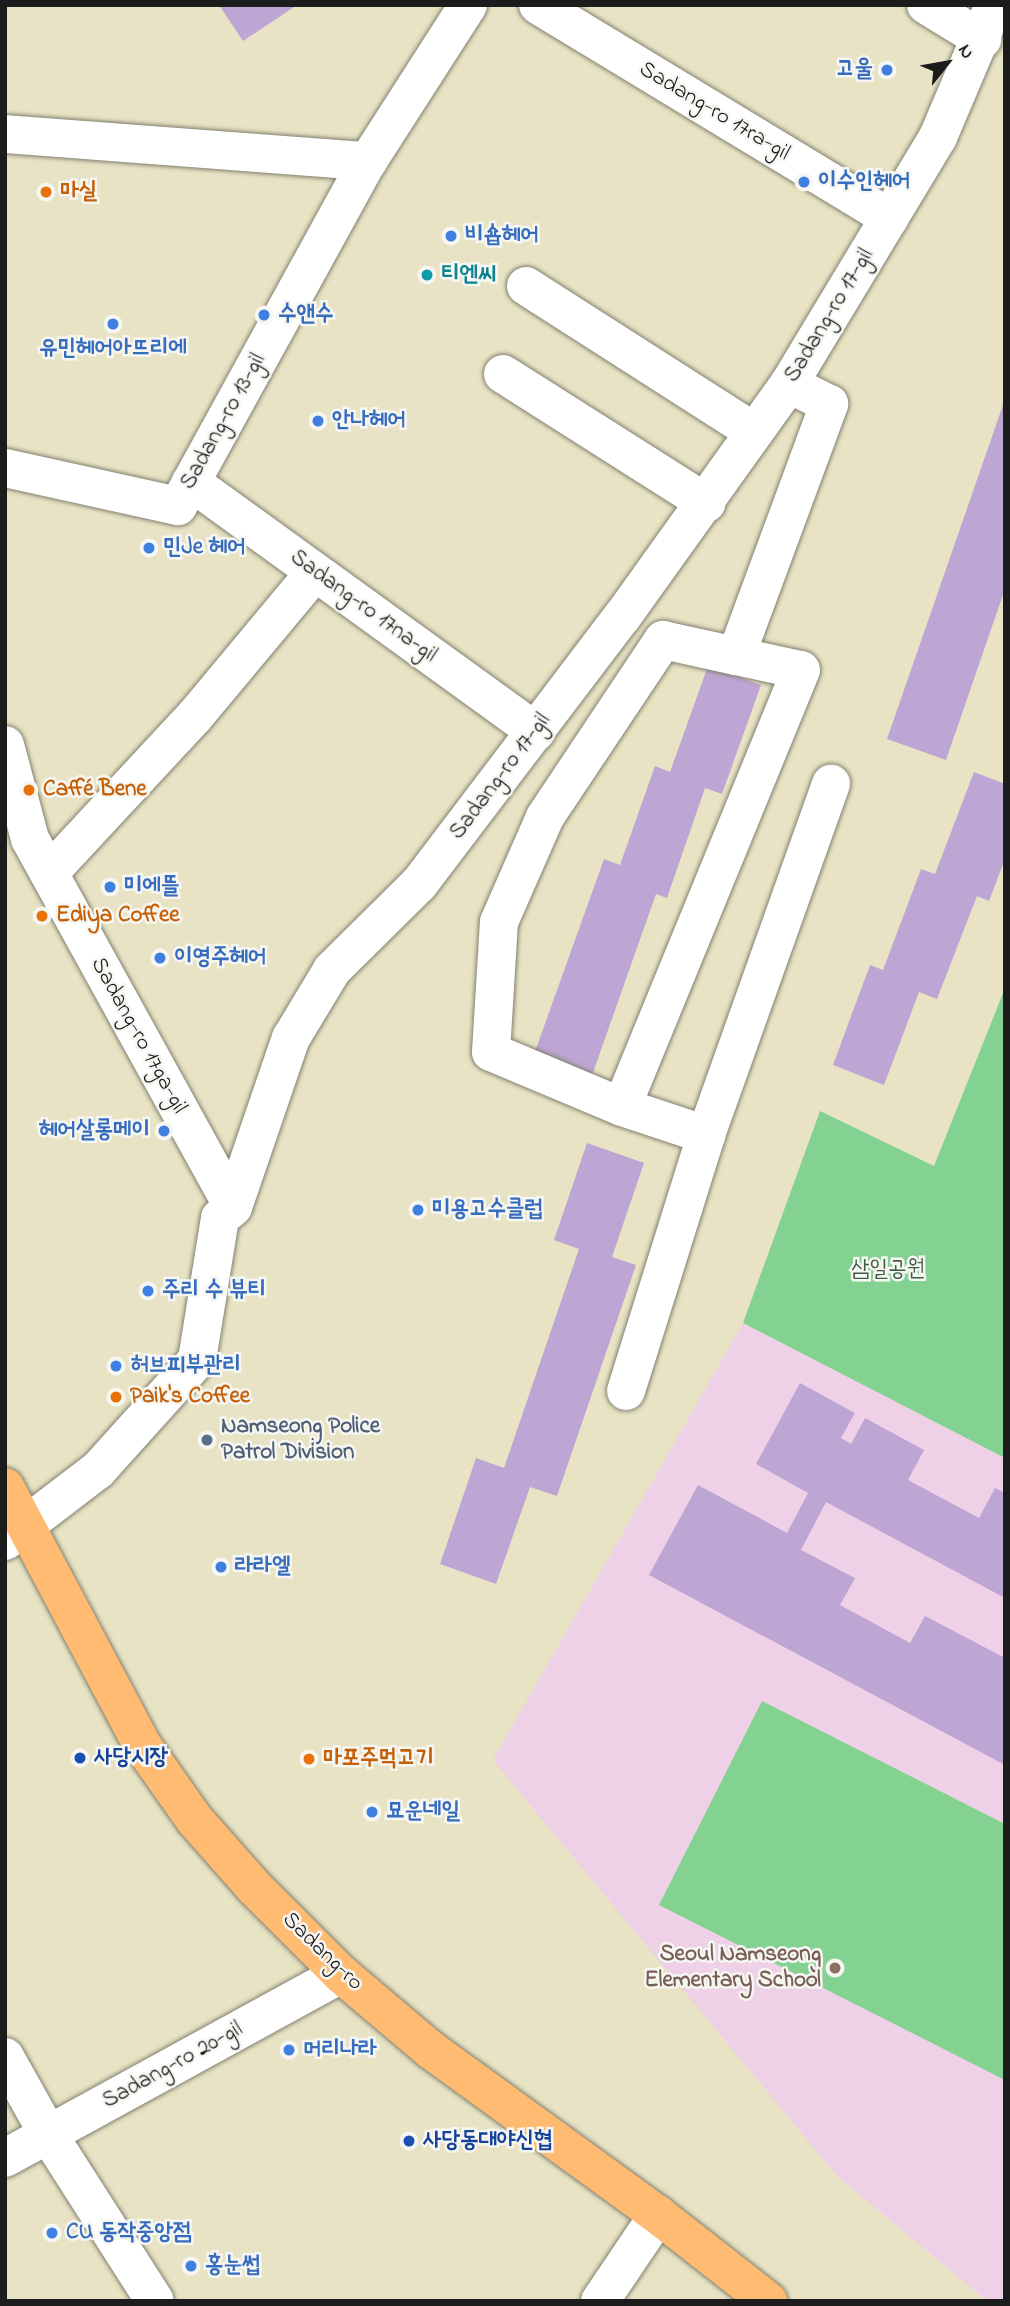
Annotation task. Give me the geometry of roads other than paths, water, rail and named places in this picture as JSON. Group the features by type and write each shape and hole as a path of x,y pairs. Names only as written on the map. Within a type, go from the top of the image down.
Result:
{"main road":[{"name":"Sadang-ro","path":"9,1509 142,1745 194,1819 254,1887 341,1974 431,2050 659,2215 768,2301"}],"street":[{"name":"Sadang-ro 13-gil","path":"5,468 178,506 368,161 468,5"},
{"name":"Sadang-ro 17ra-gil","path":"538,5 890,218"},
{"path":"926,5 988,22"},
{"name":"Sadang-ro 17-gil","path":"9,1509 98,1470 197,1360 220,1218 233,1207 291,1038 331,970 419,884 706,503 789,384 938,137 988,22"},
{"path":"5,134 368,161"},
{"path":"526,286 754,432"},
{"path":"503,374 706,503"},
{"path":"736,656 829,404 789,384"},
{"name":"Sadang-ro 17na-gil","path":"191,482 536,732"},
{"path":"49,873 195,716 315,572"},
{"path":"622,1107 801,670 663,640 545,817 499,922 491,1052 622,1107 706,1135"},
{"name":"Sadang-ro 17ga-gil","path":"5,745 30,839 233,1207"},
{"path":"626,1391 706,1135 831,784"},
{"name":"Sadang-ro 20-gil","path":"5,2158 341,1974"},
{"path":"5,2057 48,2134 155,2301"},
{"path":"600,2301 659,2215"}],"place":[{"name":"고울","path":"887,70"},
{"name":"이수인헤어","path":"804,182"},
{"name":"마실","path":"46,192"},
{"name":"비숍헤어","path":"451,236"},
{"name":"티엔씨","path":"427,275"},
{"name":"수앤수","path":"264,315"},
{"name":"유민헤어아뜨리에","path":"113,324"},
{"name":"안나헤어","path":"318,421"},
{"name":"민Je 헤어","path":"149,548"},
{"name":"Caffé Bene","path":"29,790"},
{"name":"미에뜰","path":"110,887"},
{"name":"Ediya Coffee","path":"42,916"},
{"name":"이영주헤어","path":"160,958"},
{"name":"헤어살롱메이","path":"164,1131"},
{"name":"미용고수클럽","path":"418,1210"},
{"name":"주리 수 뷰티","path":"148,1291"},
{"name":"허브피부관리","path":"116,1366"},
{"name":"Paik's Coffee","path":"116,1397"},
{"name":"Namseong Police Patrol Division","path":"207,1440"},
{"name":"라라엘","path":"221,1567"},
{"name":"사당시장","path":"80,1758"},
{"name":"마포주먹고기","path":"309,1759"},
{"name":"묘운네일","path":"372,1812"},
{"name":"Seoul Namseong Elementary School","path":"835,1968"},
{"name":"머리나라","path":"289,2050"},
{"name":"사당동대야신협","path":"409,2141"},
{"name":"CU 동작중앙점","path":"52,2233"},
{"name":"홍눈썹","path":"191,2266"}],"park label":[{"name":"삼일공원","path":"888,1270"}]}
